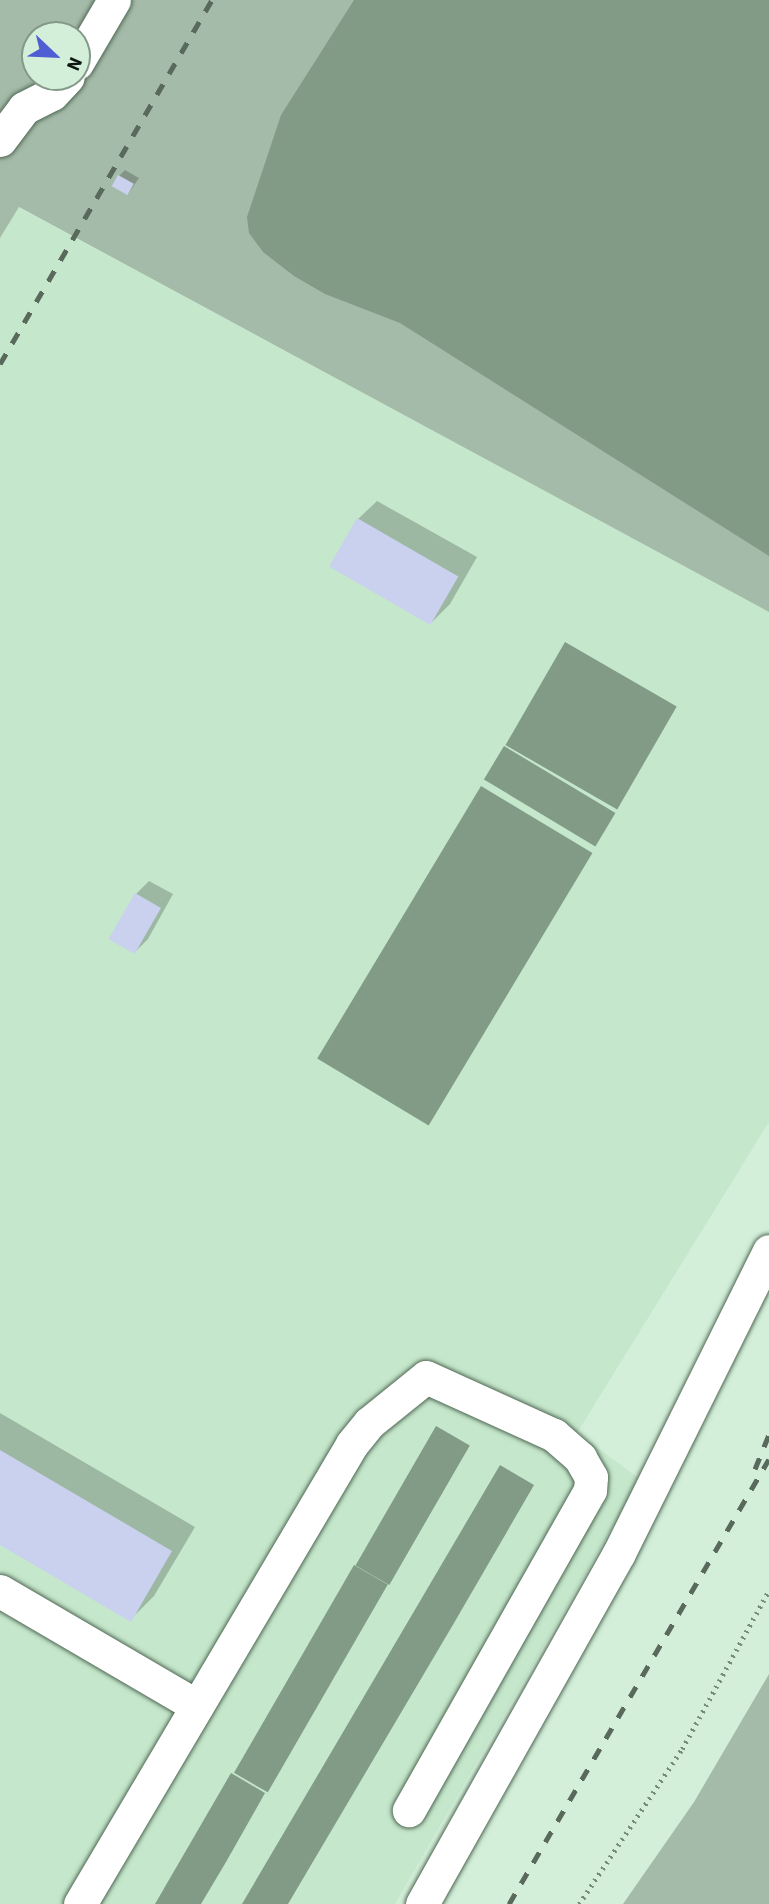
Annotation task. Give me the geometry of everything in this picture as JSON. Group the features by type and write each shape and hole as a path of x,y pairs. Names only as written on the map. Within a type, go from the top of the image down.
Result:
{"lane":[{"path":"91,39 114,0"},
{"path":"0,139 24,108 55,91"},
{"path":"422,1904 619,1553 769,1251"},
{"path":"80,1904 369,1423 426,1377 526,1419 580,1458 591,1477 590,1490 410,1810"},
{"path":"0,1591 197,1706"}],"path":[{"path":"579,1904 682,1749 769,1590"}],"shaded area":[{"path":"0,0 769,0 769,612 19,207 0,238"},
{"path":"354,0 769,0 769,556 400,323 325,294 294,276 263,252 249,233 247,217 281,115"},
{"path":"18,207 769,612 769,1122 577,1433 640,1479 395,1904 0,1904 0,238"},
{"path":"565,642 677,706 617,810 506,745"},
{"path":"504,746 615,813 595,846 484,779"},
{"path":"481,786 592,853 429,1126 317,1059"},
{"path":"436,1426 470,1446 389,1585 356,1565"},
{"path":"500,1465 534,1485 454,1623 288,1904 242,1904"},
{"path":"354,1565 388,1584 268,1792 234,1773"},
{"path":"769,1674 769,1904 623,1904 694,1802"},
{"path":"231,1773 265,1793 226,1862 201,1904 155,1904"}],"building":[{"path":"118,175 134,184 127,195 112,186"},
{"path":"357,518 458,576 430,625 329,566"},
{"path":"135,893 161,908 134,954 108,939"},
{"path":"0,1450 172,1551 131,1622 0,1545"}],"railway":[{"path":"0,364 212,0"},
{"path":"755,1469 769,1435"},
{"path":"509,1904 769,1459"}]}
